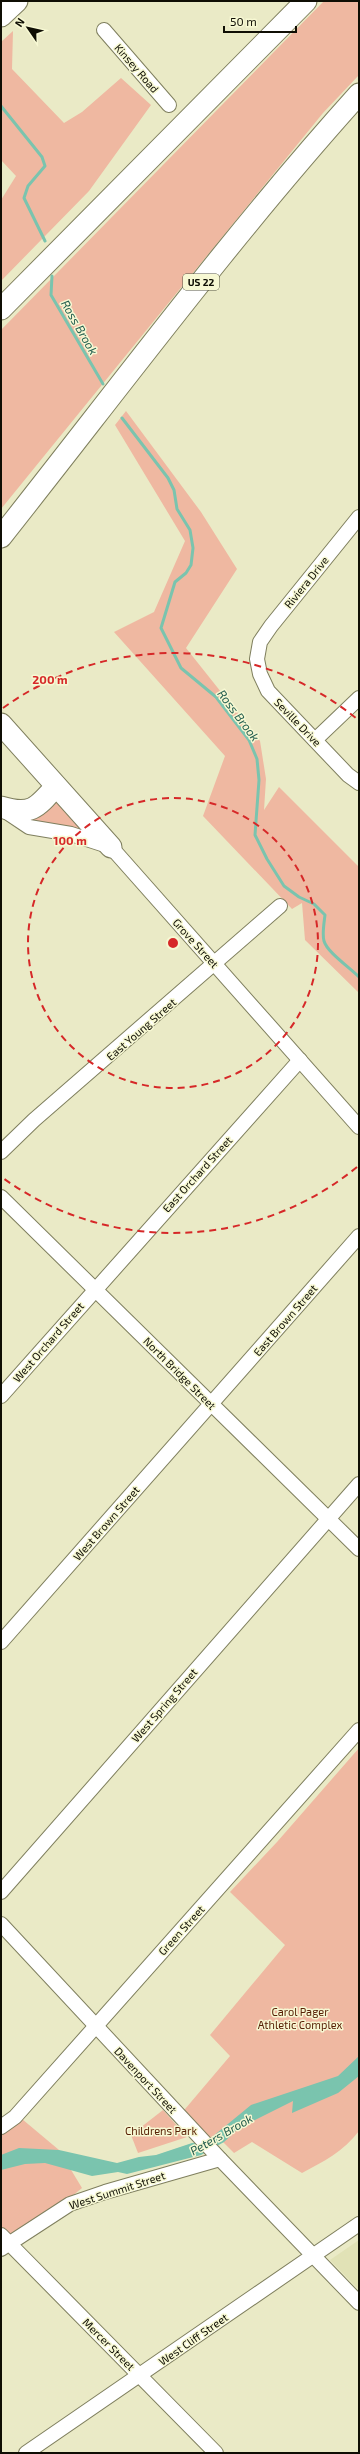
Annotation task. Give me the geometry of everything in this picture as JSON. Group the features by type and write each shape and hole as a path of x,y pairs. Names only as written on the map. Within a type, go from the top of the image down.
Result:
{"highway":[{"path":"1,16 17,1"},
{"path":"1,309 306,1"},
{"name":"US 22","path":"1,537 213,266 320,136 359,94"},
{"path":"1,724 111,847"},
{"path":"1,808 27,812 40,804 56,786"}],"street":[{"name":"Kinsey Road","path":"104,30 169,105"},
{"name":"Riviera Drive","path":"259,650 260,642 270,626 359,517"},
{"name":"Seville Drive","path":"259,650 257,659 260,674 268,691 348,775 359,783"},
{"path":"315,740 359,698"},
{"path":"1,808 29,827 71,834 111,847"},
{"name":"Grove Street","path":"111,847 359,1127"},
{"name":"East Young Street","path":"1,1152 40,1115 280,906"},
{"name":"East Orchard Street","path":"95,1288 300,1060"},
{"name":"North Bridge Street","path":"1,1197 95,1288 359,1550"},
{"name":"East Brown Street","path":"210,1403 359,1236"},
{"name":"West Orchard Street","path":"1,1396 95,1288"},
{"name":"West Brown Street","path":"1,1642 210,1403"},
{"name":"West Spring Street","path":"1,1892 359,1484"},
{"name":"Green Street","path":"1,2127 15,2117 359,1730"},
{"name":"Davenport Street","path":"1,1924 217,2156 359,2304"},
{"name":"West Summit Street","path":"4,2242 70,2204 217,2156"},
{"name":"West Cliff Street","path":"26,2453 359,2224"},
{"name":"Mercer Street","path":"4,2242 216,2453"}],"shaded area":[{"path":"359,2240 359,2290 330,2260"}],"green space":[{"path":"324,1 359,1 359,75 323,113 1,509 1,330"},
{"path":"13,31 12,69 64,123 82,112 121,78 151,105 89,191 1,281 1,200 16,176 1,160 1,42"},
{"path":"126,411 201,512 237,569 186,648 260,741 266,779 264,810 279,787 359,867 359,993 305,940 302,903 292,909 203,816 225,756 114,632 154,612 185,541 115,425"},
{"path":"56,802 59,803 83,831 36,824 29,819 41,815"},
{"name":"Carol Pager Athletic Complex","path":"359,1748 359,2131 340,2150 302,2173 252,2142 234,2153 216,2135 206,2142 180,2115 230,2056 210,2035 285,1945 230,1892 277,1842"},
{"name":"Childrens Park","path":"163,2110 187,2137 138,2153 131,2135"},
{"path":"22,2119 59,2150 82,2188 12,2245 1,2234 1,2134"}],"water":[{"name":"Peters Brook","path":"359,2056 359,2076 338,2093 292,2113 293,2101 239,2128 224,2142 201,2155 127,2174 118,2172 92,2176 45,2163 25,2164 1,2170 1,2155 19,2148 59,2150 117,2163 139,2157 156,2155 192,2143 206,2142 251,2105 338,2076"}],"waterway":[{"name":"Ross Brook","path":"1,106 42,157 45,166 28,186 24,198 45,241"},
{"name":"Ross Brook","path":"52,276 51,295 103,384"},
{"name":"Ross Brook","path":"122,418 168,478 174,490 177,509 190,530 193,548 191,565 186,573 175,582 161,628 181,668 216,697 249,740 257,759 259,780 255,835 267,859 284,886 299,897 314,904 325,915 323,935 326,945 334,955 359,977"}]}
